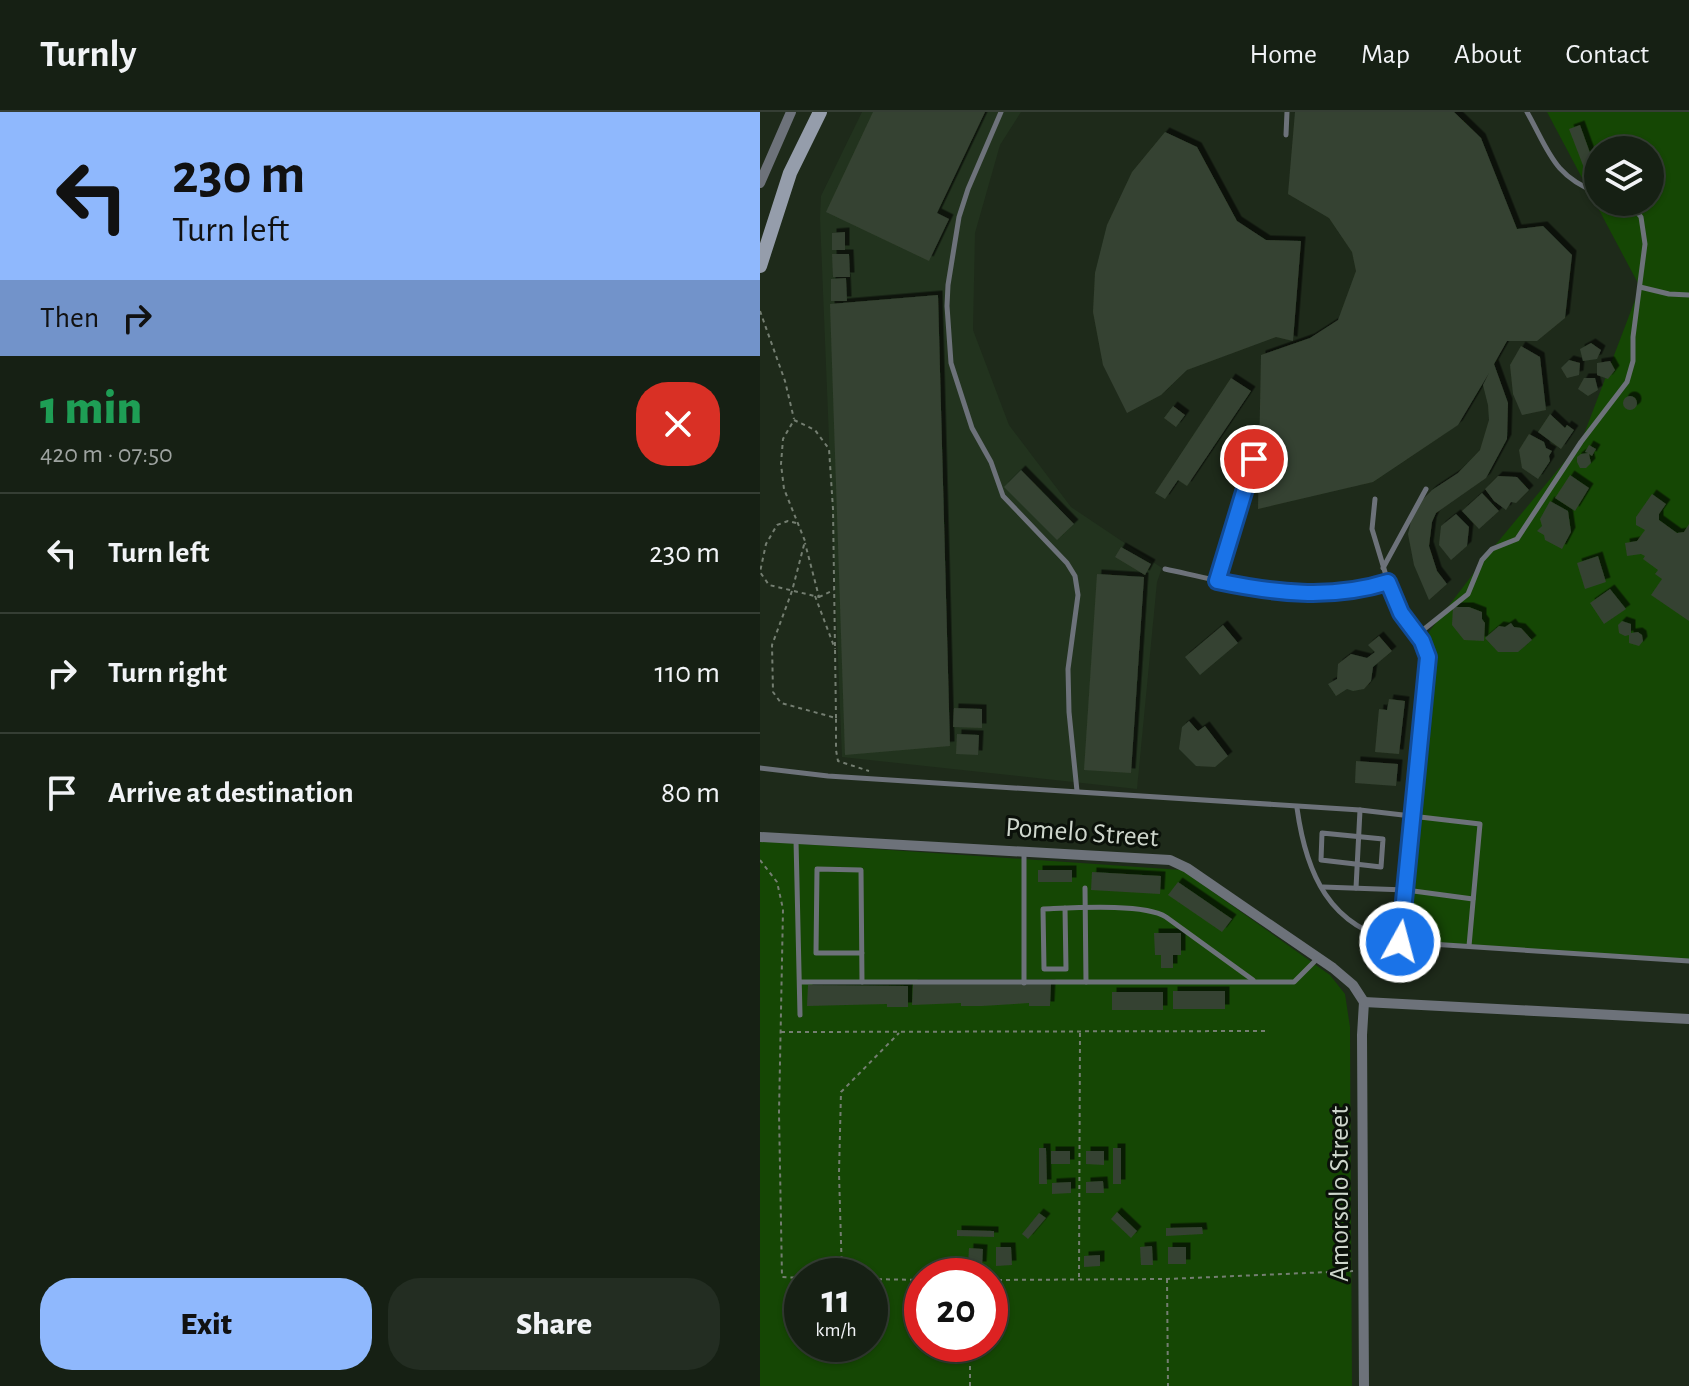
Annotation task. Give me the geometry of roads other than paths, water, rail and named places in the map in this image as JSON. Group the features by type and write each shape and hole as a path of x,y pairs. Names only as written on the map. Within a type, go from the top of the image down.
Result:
{"main road":[{"path":"760,266 790,173 820,112"}],"street":[{"path":"760,183 791,112"},
{"name":"Pomelo Street","path":"760,837 1170,860 1187,868 1353,985 1364,1002"},
{"path":"1364,1002 1689,1019"},
{"name":"Amorsolo Street","path":"1364,1002 1364,1386"}],"lane":[{"path":"1001,112 959,217 948,285 951,363 972,428 991,462 1003,496 1067,563 1075,576 1078,610 1068,669 1077,791"},
{"path":"1286,135 1287,112"},
{"path":"1527,112 1555,165 1575,184 1584,188"},
{"path":"1418,634 1468,594 1482,560 1492,549 1517,539 1581,442 1627,382 1633,361 1633,337 1645,244 1640,216"},
{"path":"1640,287 1689,295"},
{"path":"1217,581 1254,459"},
{"path":"1383,568 1426,489"},
{"path":"1375,499 1372,529 1383,568 1401,613 1418,634 1428,657 1400,942"},
{"path":"1165,569 1266,591 1299,594 1357,590 1388,582"},
{"path":"760,768 1297,808 1360,810 1480,824 1469,946"},
{"path":"1297,808 1301,841 1321,887 1335,907 1354,924 1379,938 1400,942 1689,961"},
{"path":"1356,888 1360,810"},
{"path":"1322,833 1383,839 1381,867 1357,865 1321,860 1322,833"},
{"path":"796,840 800,1015"},
{"path":"1024,851 1024,983"},
{"path":"862,953 816,953 817,869 861,870 862,953 862,982"},
{"path":"1321,887 1406,890 1473,899"},
{"path":"1085,888 1086,982"},
{"path":"1065,908 1066,969 1044,969 1043,909 1065,908 1086,908 1159,912 1254,980"},
{"path":"800,982 1296,981 1317,959"}]}
